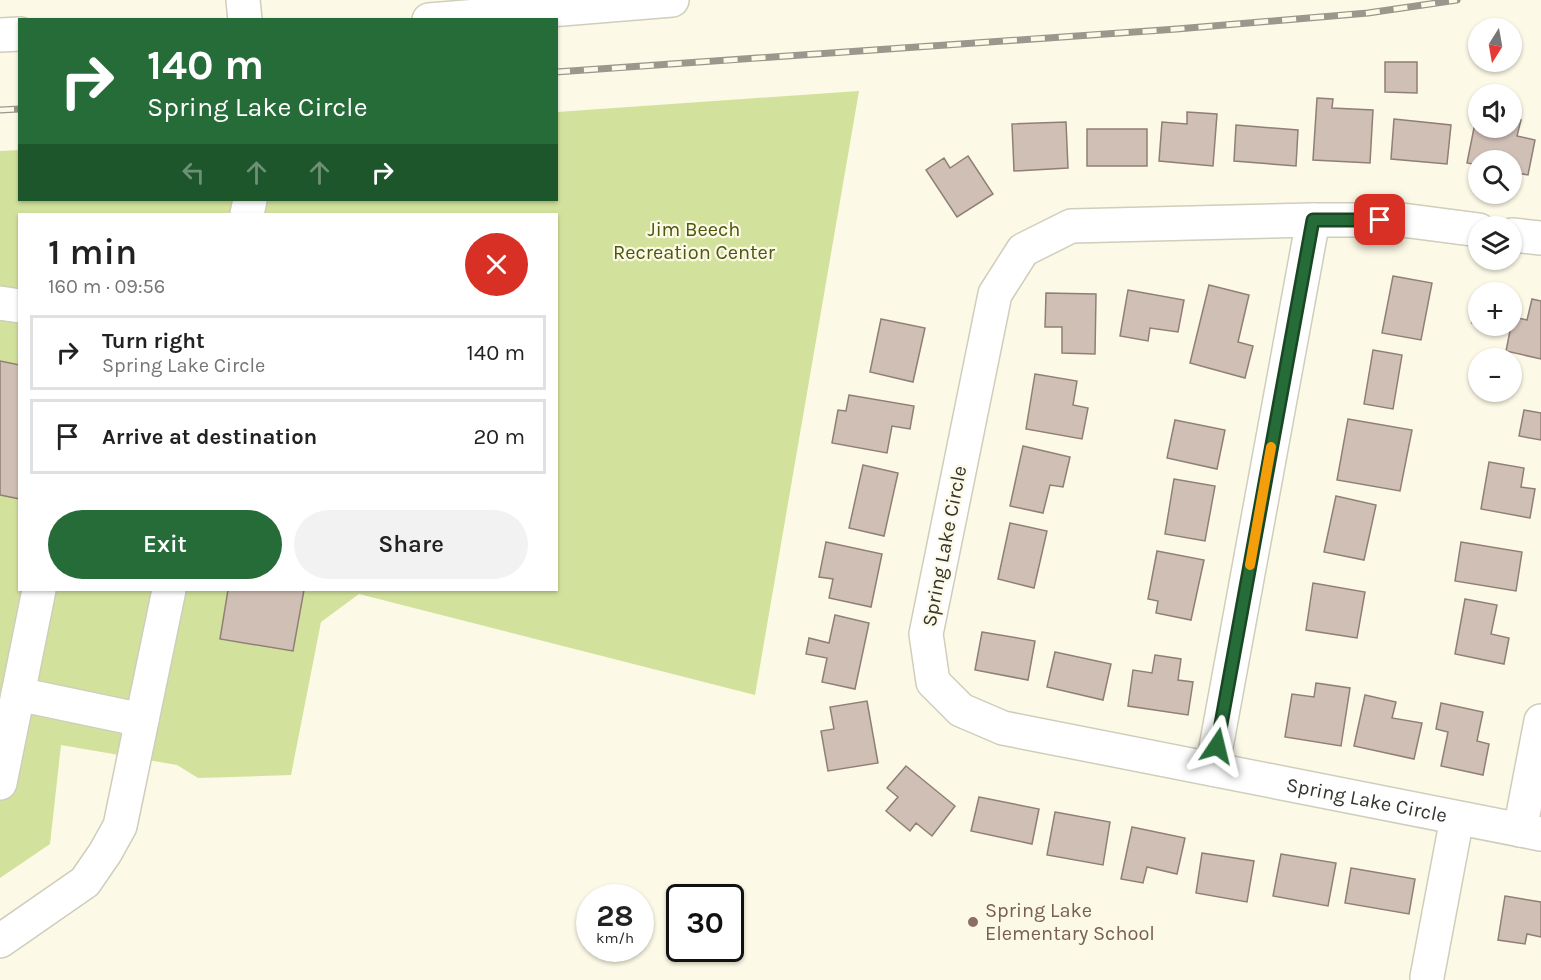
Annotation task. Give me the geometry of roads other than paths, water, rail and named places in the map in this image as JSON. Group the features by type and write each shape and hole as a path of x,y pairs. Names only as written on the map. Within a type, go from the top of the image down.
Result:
{"street":[{"path":"243,0 245,18"},
{"path":"453,18 672,0"},
{"path":"0,35 18,34"},
{"path":"1212,769 1313,220"},
{"name":"Spring Lake Circle","path":"1468,229 1402,220 1071,226 1023,250 995,294 926,634 933,682 961,710 1003,728 1531,832"},
{"path":"1522,236 1541,238"},
{"path":"0,303 18,306"},
{"path":"0,783 39,591"},
{"path":"0,941 85,882 120,826 169,591"},
{"path":"18,694 142,720"},
{"path":"1531,832 1541,721"},
{"path":"1427,977 1458,818"}],"railway":[{"path":"558,72 1177,29 1368,13 1457,0"},
{"path":"0,110 18,109"}],"place":[{"name":"Spring Lake Elementary School","path":"973,922"}],"park label":[{"name":"Jim Beech Recreation Center","path":"694,240"}]}
